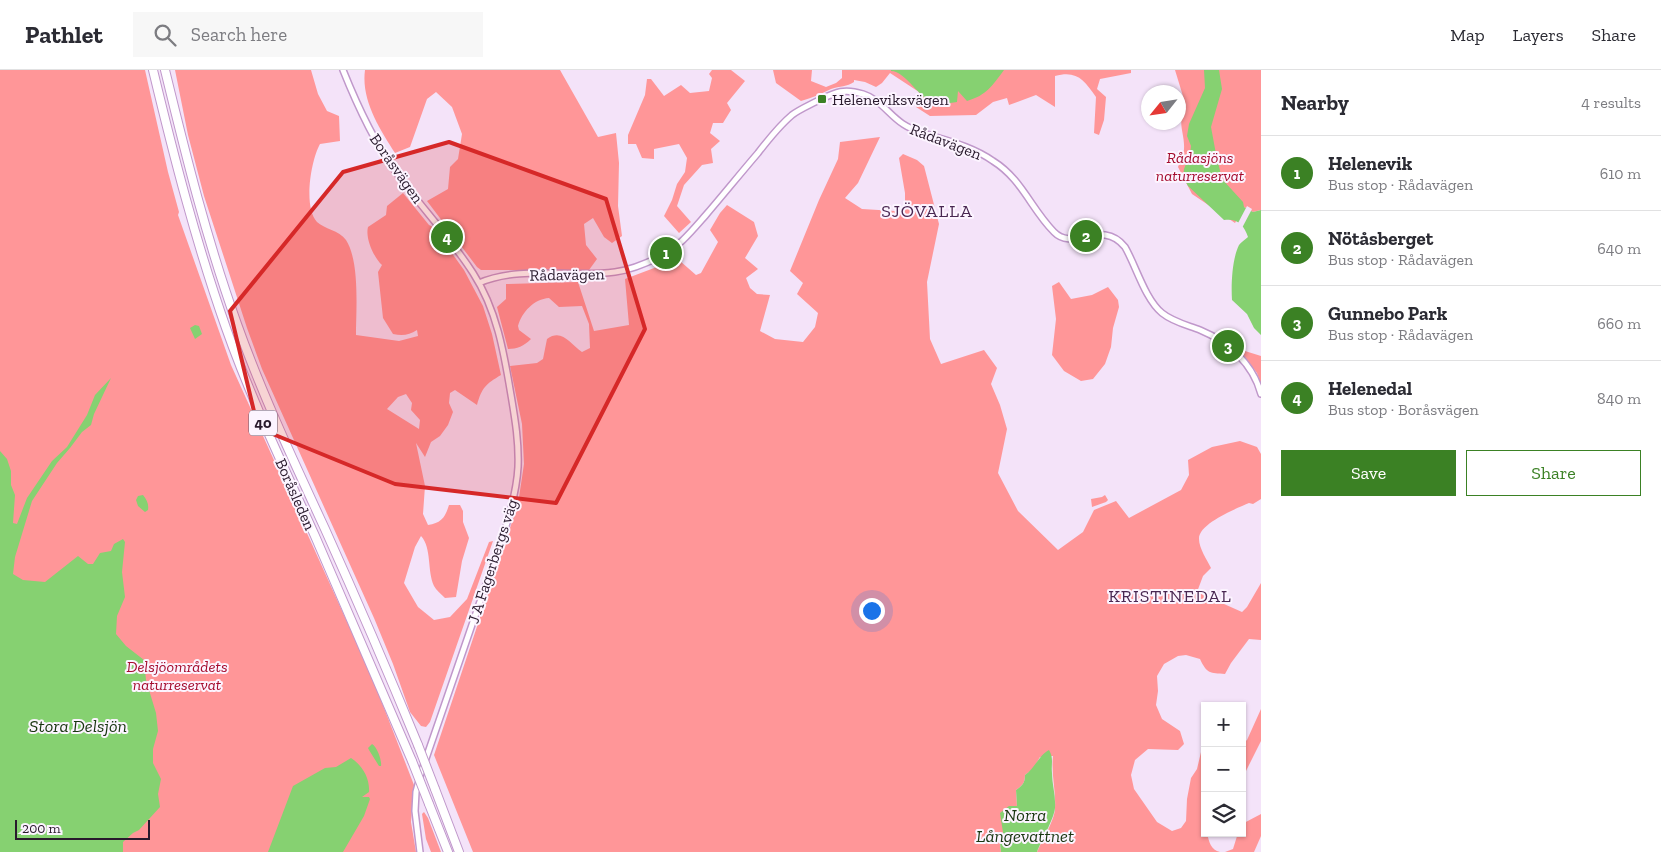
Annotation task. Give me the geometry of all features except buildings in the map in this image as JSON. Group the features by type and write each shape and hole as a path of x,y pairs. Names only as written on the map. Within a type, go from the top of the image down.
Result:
{"highway":[{"name":"Boråsleden","path":"153,70 185,198 226,329 262,421 355,627 448,852"},
{"name":"Boråsleden","path":"165,70 199,205 238,325 274,416 418,744 459,852"}],"street":[{"name":"Boråsvägen","path":"343,70 364,118 388,159 480,284"},
{"name":"Rådavägen","path":"480,284 493,278 513,275 615,272 637,266 660,256 684,239 772,136 792,116 805,107 843,90 866,94 875,99 896,120 905,126 973,150 995,162 1019,184 1052,230 1060,236 1068,239 1101,234 1117,239 1125,246 1156,308 1167,317 1214,337 1235,352 1252,372 1261,394"},
{"name":"J A Fagerbergs väg","path":"420,852 415,810 416,792 429,748 506,526 514,498 517,474 517,435 501,339 480,284"}],"highlighted area":[{"path":"449,142 606,199 645,329 556,503 395,484 258,428 230,311 343,172"}],"green space":[{"name":"Delsjöområdets naturreservat","path":"0,70 145,70 179,212 178,215 231,365 372,677 414,785 411,822 416,852 0,852"},
{"path":"175,70 311,70 318,94 327,111 339,116 340,141 320,144 311,172 310,206 317,222 343,237 350,249 356,286 356,335 399,341 418,336 417,330 406,335 393,334 383,318 378,272 382,265 373,253 367,232 368,227 386,215 387,206 403,193 429,225 433,227 464,270 483,306 492,334 501,375 485,387 477,405 455,390 450,393 449,403 453,412 448,425 440,436 431,442 425,457 416,443 425,486 423,514 428,525 442,519 449,505 460,505 463,511 463,522 469,538 462,561 456,597 445,598 434,586 427,547 421,536 415,547 404,583 418,607 434,620 450,617 467,599 489,542 493,541 430,722 426,727 421,726 410,712 374,618 262,369 204,196 188,135","holes":["406,394 412,403 411,410 420,420 419,429 387,409 398,397"]},
{"path":"365,70 560,70 598,137 616,133 619,163 618,206 622,236 612,243 604,237 593,218 584,224 586,245 597,259 589,270 481,270 427,201 448,189 450,167 458,159 462,134 452,107 436,92 427,99 410,147 395,153 372,113 364,81"},
{"path":"712,70 731,70 745,81 727,103 731,110 723,123 713,123 710,133 720,141 711,149 713,163 702,165 684,185 677,206 691,222 679,233 664,216 677,184 685,172 687,158 679,144 654,149 654,159 642,158 636,144 628,144 628,135 645,95 647,79 651,79 664,96 681,85 690,93 709,91 712,78 709,74"},
{"path":"773,70 812,70 811,81 826,87 842,78 842,70 1131,70 1131,73 1100,79 1097,89 1106,97 1104,120 1099,135 1094,133 1096,97 1084,81 1069,74 1055,76 1055,107 1036,95 1009,105 1007,98 993,102 976,115 930,116 916,107 919,92 890,73 876,87 854,80 849,85 831,89 801,101 776,83"},
{"name":"Rådasjöns naturreservat","path":"1175,70 1261,70 1261,210 1253,212 1244,207 1235,223 1192,194 1178,167 1184,151 1182,130 1186,130 1186,85 1180,85"},
{"path":"880,137 858,183 845,198 862,209 895,211 905,207 905,193 899,158 903,154 917,160 924,166 939,224 927,282 930,339 941,364 984,350 997,368 991,384 1007,429 998,473 1018,511 1058,550 1083,532 1094,510 1116,501 1129,518 1181,490 1189,475 1188,460 1212,447 1240,441 1257,447 1261,454 1261,499 1219,517 1200,533 1200,546 1211,568 1203,576 1197,592 1242,612 1261,583 1261,640 1249,639 1225,674 1210,672 1205,668 1200,659 1186,655 1178,656 1164,664 1157,676 1158,691 1156,705 1162,719 1180,731 1184,744 1178,750 1148,749 1135,760 1131,775 1134,789 1157,822 1172,831 1181,828 1186,821 1187,799 1191,778 1197,769 1201,752 1201,837 1208,837 1212,847 1220,852 1037,852 1051,824 1054,813 1053,756 1040,757 1033,769 1025,775 1023,784 1016,790 1017,806 1004,839 1000,843 1001,852 473,852 434,755 518,504 524,464 522,424 510,366 537,363 543,359 547,339 552,336 557,335 566,338 582,352 590,348 589,324 582,306 559,307 549,298 538,301 529,307 520,321 519,330 531,339 520,347 508,349 497,307 506,299 506,284 578,282 594,331 629,325 625,279 670,262 674,264 680,261 696,275 701,273 718,242 710,230 727,205 754,222 758,236 745,258 758,269 746,278 750,288 757,294 770,295 760,331 775,339 803,342 815,327 818,313 797,294 803,283 790,271 838,159 840,142"},
{"path":"1059,282 1071,299 1092,295 1108,287 1118,300 1119,307 1113,328 1111,347 1105,364 1093,379 1081,381 1064,371 1052,355 1056,319 1052,286"},
{"path":"1245,351 1261,356 1261,385 1257,373 1243,355"},
{"path":"1105,495 1108,500 1106,502 1092,507 1091,499"},
{"path":"1261,709 1261,741 1246,771 1247,740"},
{"path":"424,812 441,852 431,852 426,839 422,814"},
{"path":"1261,814 1261,836 1254,852 1225,852 1233,849 1237,837 1246,837 1246,822"}],"water":[{"path":"891,70 1004,70 980,96 967,101 958,91 957,102 936,103 924,97 902,76"},
{"path":"1204,70 1219,70 1222,89 1211,127 1222,179 1243,202 1244,207 1253,212 1261,210 1261,335 1254,328 1247,314 1232,300 1235,257 1239,245 1248,237 1240,223 1233,220 1224,220 1188,186 1183,177 1191,146 1187,136 1189,124 1205,88"},
{"path":"195,325 199,326 202,334 195,339 190,328"},
{"name":"Stora Delsjön","path":"111,378 94,414 91,425 82,432 57,463 32,501 15,557 13,574 23,580 45,582 78,556 88,564 93,564 100,553 111,551 114,544 123,539 125,542 122,572 125,597 117,616 116,634 126,646 144,660 146,680 156,713 158,731 153,749 153,763 161,779 158,794 160,807 139,830 123,842 123,852 0,852 0,451 7,459 11,471 11,485 15,495 13,523 17,524 27,498 52,461 67,447 87,415 95,395"},
{"path":"143,495 147,500 148,506 148,510 145,512 138,506 136,500 138,496"},
{"path":"372,744 379,754 381,766 379,766 368,748"},
{"name":"Norra Långevattnet","path":"1049,750 1052,758 1055,808 1037,852 1001,852 1000,843 1004,839 1000,813 1009,806 1017,806 1016,790 1023,784 1025,775 1042,755"},
{"path":"351,758 359,764 367,777 369,792 362,797 369,797 370,799 364,816 343,852 268,852 293,786 325,768 336,767"}],"pier":[{"path":"1247,206 1252,209 1242,228 1237,225"}],"place":[{"name":"Heleneviksvägen","path":"822,99"},
{"name":"Nötåsberget","path":"1086,236"},
{"name":"Helenedal","path":"447,237"},
{"name":"Helenevik","path":"666,253"},
{"name":"Gunnebo Park","path":"1228,346"}],"district":[{"name":"SJÖVALLA","path":"927,211"},
{"name":"KRISTINEDAL","path":"1170,596"}]}
